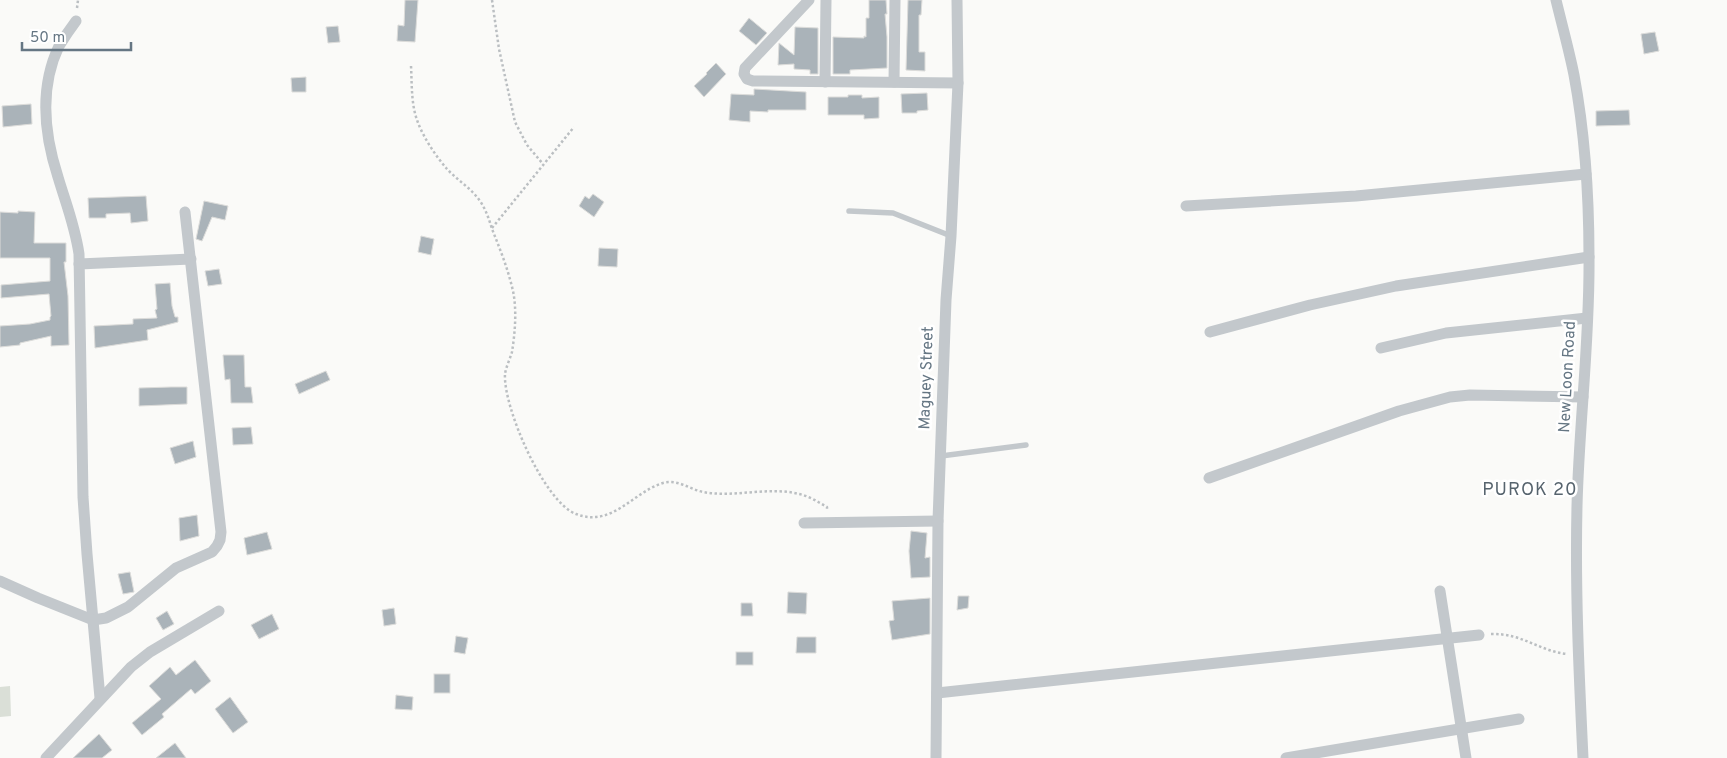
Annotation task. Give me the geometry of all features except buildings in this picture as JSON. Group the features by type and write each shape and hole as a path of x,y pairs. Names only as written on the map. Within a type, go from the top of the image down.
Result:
{"street":[{"path":"809,0 745,68 744,74 747,79 750,81 958,83"},
{"path":"825,82 826,0"},
{"path":"894,82 895,0"},
{"name":"Maguey Street","path":"936,758 938,521 946,300 958,83 957,0"},
{"name":"New Loon Road","path":"1556,0 1576,91 1586,174 1589,257 1576,560 1583,758"},
{"path":"76,21 53,61 47,81 45,104 48,140 57,176 76,231 79,264 84,498 100,698"},
{"path":"1186,206 1356,196 1586,174"},
{"path":"0,580 38,598 93,620 106,618 128,607 176,568 212,552 217,546 220,540 186,212"},
{"path":"1210,332 1310,305 1377,290 1589,257"},
{"path":"79,264 191,259"},
{"path":"1381,348 1446,333 1587,318"},
{"path":"1209,478 1399,410 1450,396 1583,397"},
{"path":"804,523 938,521"},
{"path":"1440,591 1466,758"},
{"path":"46,758 131,667 150,652 219,611"},
{"path":"937,693 1479,635"},
{"path":"1286,758 1519,719"}],"lane":[{"path":"849,211 893,213 951,236"},
{"path":"941,456 1026,445"}],"path":[{"path":"492,0 499,49 515,122 527,145 543,164"},
{"path":"411,66 416,119 426,139 447,168 478,199 487,213 505,260 514,294 512,353 505,373 506,388 528,455 547,486 564,506 575,514 589,517 601,516 617,511 651,488 665,482 684,484 701,492 722,494 760,492 798,494 814,499 827,507 830,522"},
{"path":"492,228 574,127"},
{"path":"1479,635 1509,635 1525,639 1550,651 1578,654"}],"shaded area":[{"path":"10,686 11,716 0,717 0,687"}],"district":[{"name":"PUROK 20","path":"1530,490"}]}
